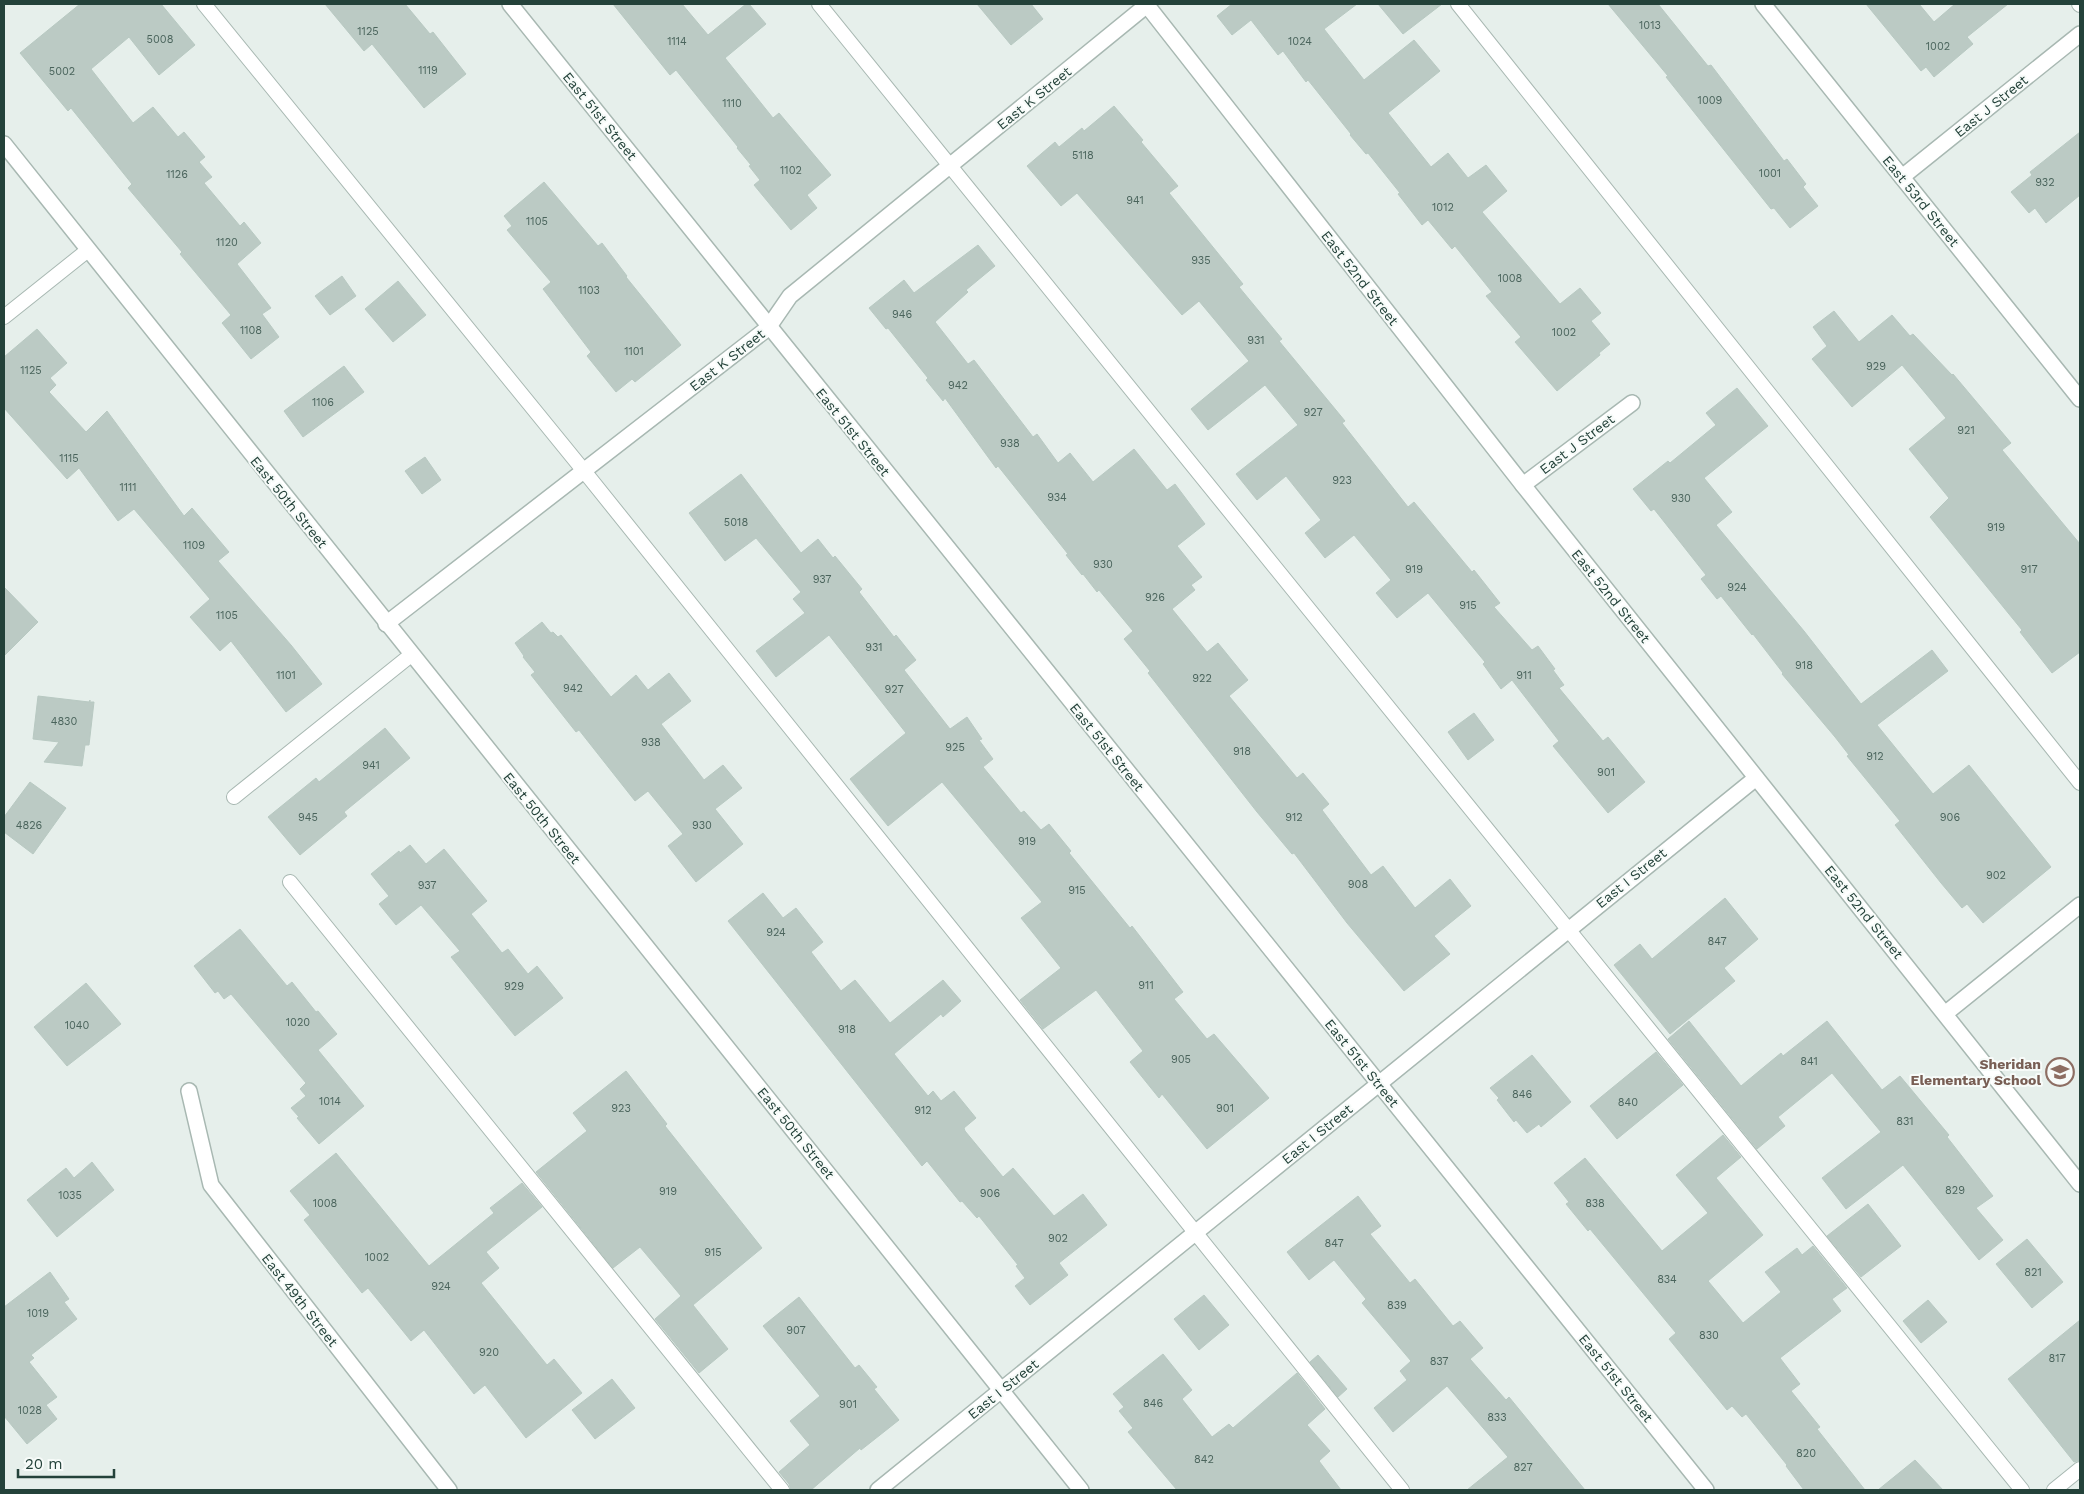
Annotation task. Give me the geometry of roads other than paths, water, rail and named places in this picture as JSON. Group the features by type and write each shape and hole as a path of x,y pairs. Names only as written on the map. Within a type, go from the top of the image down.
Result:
{"street":[{"name":"East 51st Street","path":"510,4 768,328 1706,1490"},
{"name":"East 53rd Street","path":"1763,4 2080,399"},
{"name":"East K Street","path":"386,624 768,328 790,296 1146,5"},
{"name":"East 52nd Street","path":"1146,5 1523,485 1946,1013 2080,1184"},
{"name":"East J Street","path":"1902,177 2080,34"},
{"name":"East 50th Street","path":"4,144 386,624 1081,1490"},
{"name":"East J Street","path":"1523,485 1632,403"},
{"name":"East I Street","path":"878,1490 1756,778"},
{"path":"1946,1013 2080,905"},
{"name":"East 49th Street","path":"189,1091 211,1185 448,1490"}],"lane":[{"path":"204,4 584,471 1402,1490"},
{"path":"819,4 2022,1490"},
{"path":"1458,4 2080,783"},
{"path":"4,317 88,250"},
{"path":"234,797 411,655"},
{"path":"290,882 782,1490"},
{"path":"2054,1490 2080,1469"}],"place":[{"name":"Sheridan Elementary School","path":"2060,1072"}]}
